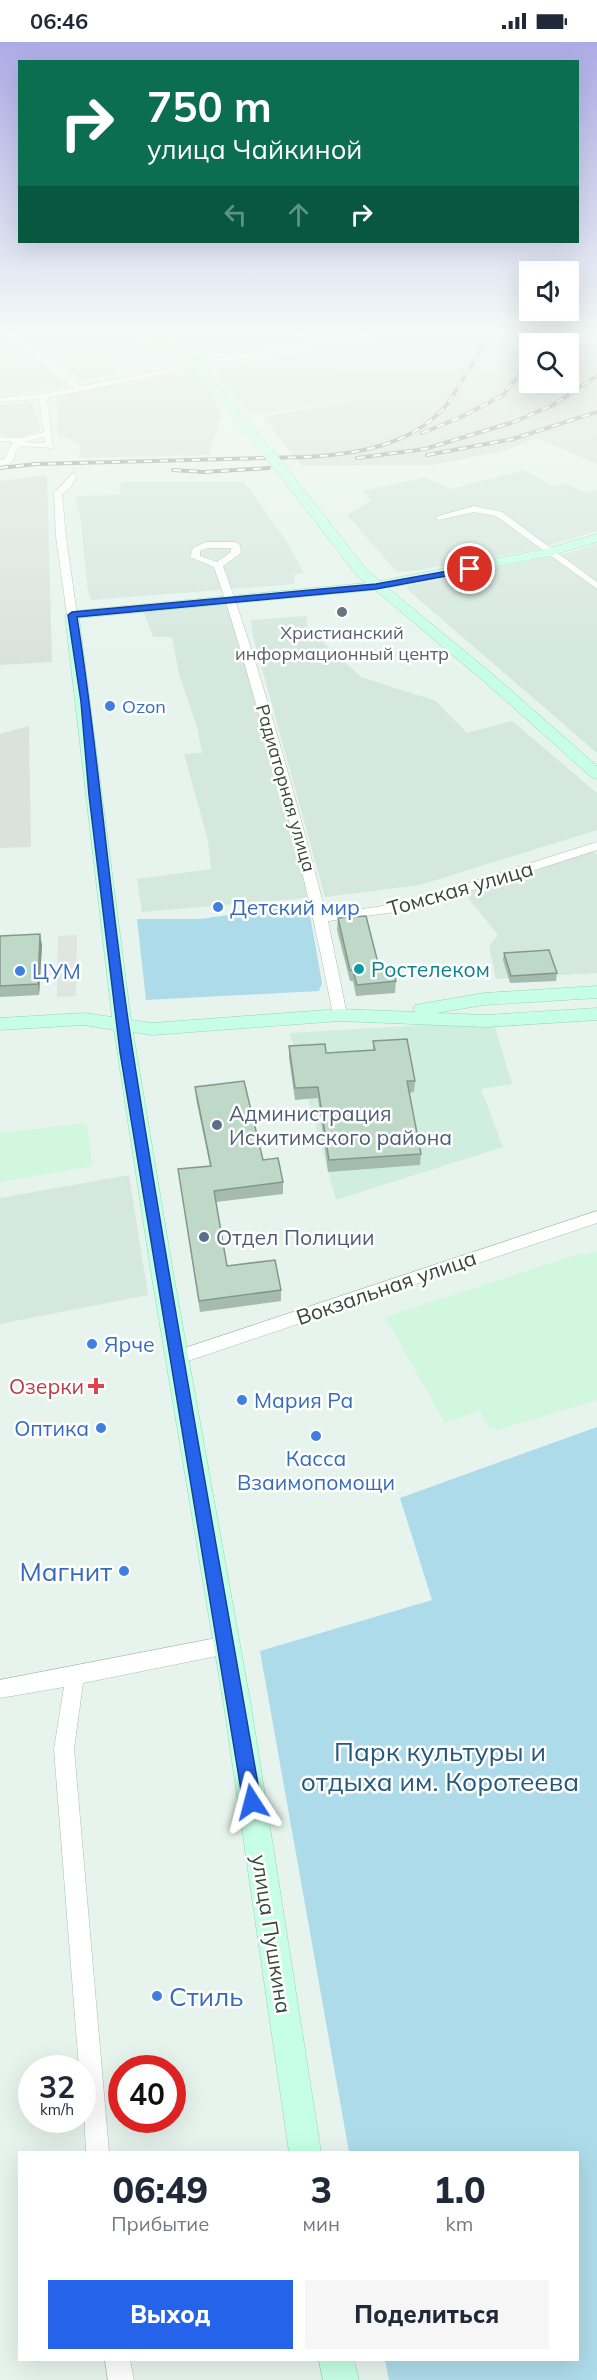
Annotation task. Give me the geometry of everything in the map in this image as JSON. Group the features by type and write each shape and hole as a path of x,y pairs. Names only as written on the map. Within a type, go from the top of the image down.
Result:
{"street":[{"path":"8,441 50,446 49,441"},
{"path":"259,441 362,573 492,681 597,774"},
{"path":"0,463 9,461 12,450 17,445 15,443"},
{"name":"улица Пушкина","path":"73,476 58,493 61,537 86,702 94,795 123,1025 176,1358 227,1645 305,2151"},
{"path":"439,517 474,509 499,514 597,586"},
{"path":"72,615 376,586 549,552 597,538"},
{"name":"Радиаторная улица","path":"218,566 290,798 321,918 340,1015"},
{"name":"Томская улица","path":"321,918 407,907 597,846"},
{"path":"375,1016 484,999 597,992"},
{"path":"0,1024 84,1019 152,1029 340,1015 486,1021 597,1014"},
{"name":"Вокзальная улица","path":"176,1358 597,1217"},
{"path":"0,1689 227,1645"},
{"path":"75,1676 64,1749 97,2151"},
{"path":"117,2361 121,2380"},
{"path":"337,2361 341,2380"}],"shaded area":[{"path":"73,441 213,441 209,455 79,458 80,446"},
{"path":"282,441 529,441 505,451 432,465 302,466"},
{"path":"544,441 597,441 597,464"},
{"path":"524,470 553,486 567,484 585,493 597,490 597,531 534,550 397,572 347,515 371,501 363,491 425,477 451,489"},
{"path":"47,475 52,662 0,665 0,481"},
{"path":"121,482 244,482 289,545 304,573 294,575 295,584 91,600 88,592 80,515 75,496 119,495"},
{"path":"597,544 597,753 406,586 564,554"},
{"path":"229,602 246,655 300,861 307,898 142,912 137,879 211,869 208,841 184,754 202,753 197,727 179,674 172,637 153,637 143,610"},
{"path":"306,616 308,628 361,677 436,701 467,733 512,721 597,793 597,830 420,885 325,897 253,636 251,620"},
{"path":"29,726 31,847 0,848 0,734"},
{"path":"593,851 597,855 597,973 496,979 489,946 498,935 465,894"},
{"path":"77,935 76,996 57,997 58,936"},
{"path":"493,1021 512,1084 481,1089 503,1147 336,1200 290,1033"},
{"path":"87,1123 92,1166 0,1182 0,1133"},
{"path":"129,1175 148,1295 0,1324 0,1198"},
{"path":"597,1251 597,1400 498,1430 490,1429 480,1411 445,1423 385,1317 582,1253 584,1255"}],"green space":[{"path":"308,904 322,983 319,991 146,1000 137,919 200,919"},
{"name":"Парк культуры и отдыха им. Коротеева","path":"597,1427 597,2380 389,2380 385,2361 579,2361 579,2151 349,2151 260,1651 432,1600 400,1498"}],"building":[{"name":"Ростелеком","path":"366,916 379,967 392,966 396,981 357,985 353,970 350,970 338,918"},
{"name":"ЦУМ","path":"40,934 38,984 0,986 0,936"},
{"path":"549,950 557,973 511,976 504,953"},
{"path":"407,1039 415,1081 407,1081 421,1154 329,1160 318,1087 295,1088 289,1046 325,1044 326,1053 375,1050 373,1041"},
{"path":"244,1081 263,1160 278,1158 283,1182 214,1191 227,1266 275,1260 281,1290 199,1301 178,1169 211,1166 195,1087"}],"railway":[{"path":"0,468 36,464 307,457 363,450 393,441"},
{"path":"357,458 425,449 451,441"},
{"path":"427,455 502,441"},
{"path":"173,470 204,472 269,468"}],"place":[{"name":"Христианский информационный центр","path":"342,612"},
{"name":"Ozon","path":"110,706"},
{"name":"Детский мир","path":"218,907"},
{"name":"Ростелеком","path":"359,969"},
{"name":"ЦУМ","path":"20,971"},
{"name":"Администрация Искитимского района","path":"217,1125"},
{"name":"Отдел Полиции","path":"204,1237"},
{"name":"Ярче","path":"92,1344"},
{"name":"Озерки","path":"96,1386"},
{"name":"Мария Ра","path":"242,1400"},
{"name":"Оптика","path":"101,1428"},
{"name":"Касса Взаимопомощи","path":"316,1436"},
{"name":"Магнит","path":"124,1571"},
{"name":"Стиль","path":"157,1996"}],"route":[{"path":"252,1802 227,1645 176,1358 127,1052 94,795 86,702 72,615 376,586 470,569"}]}
